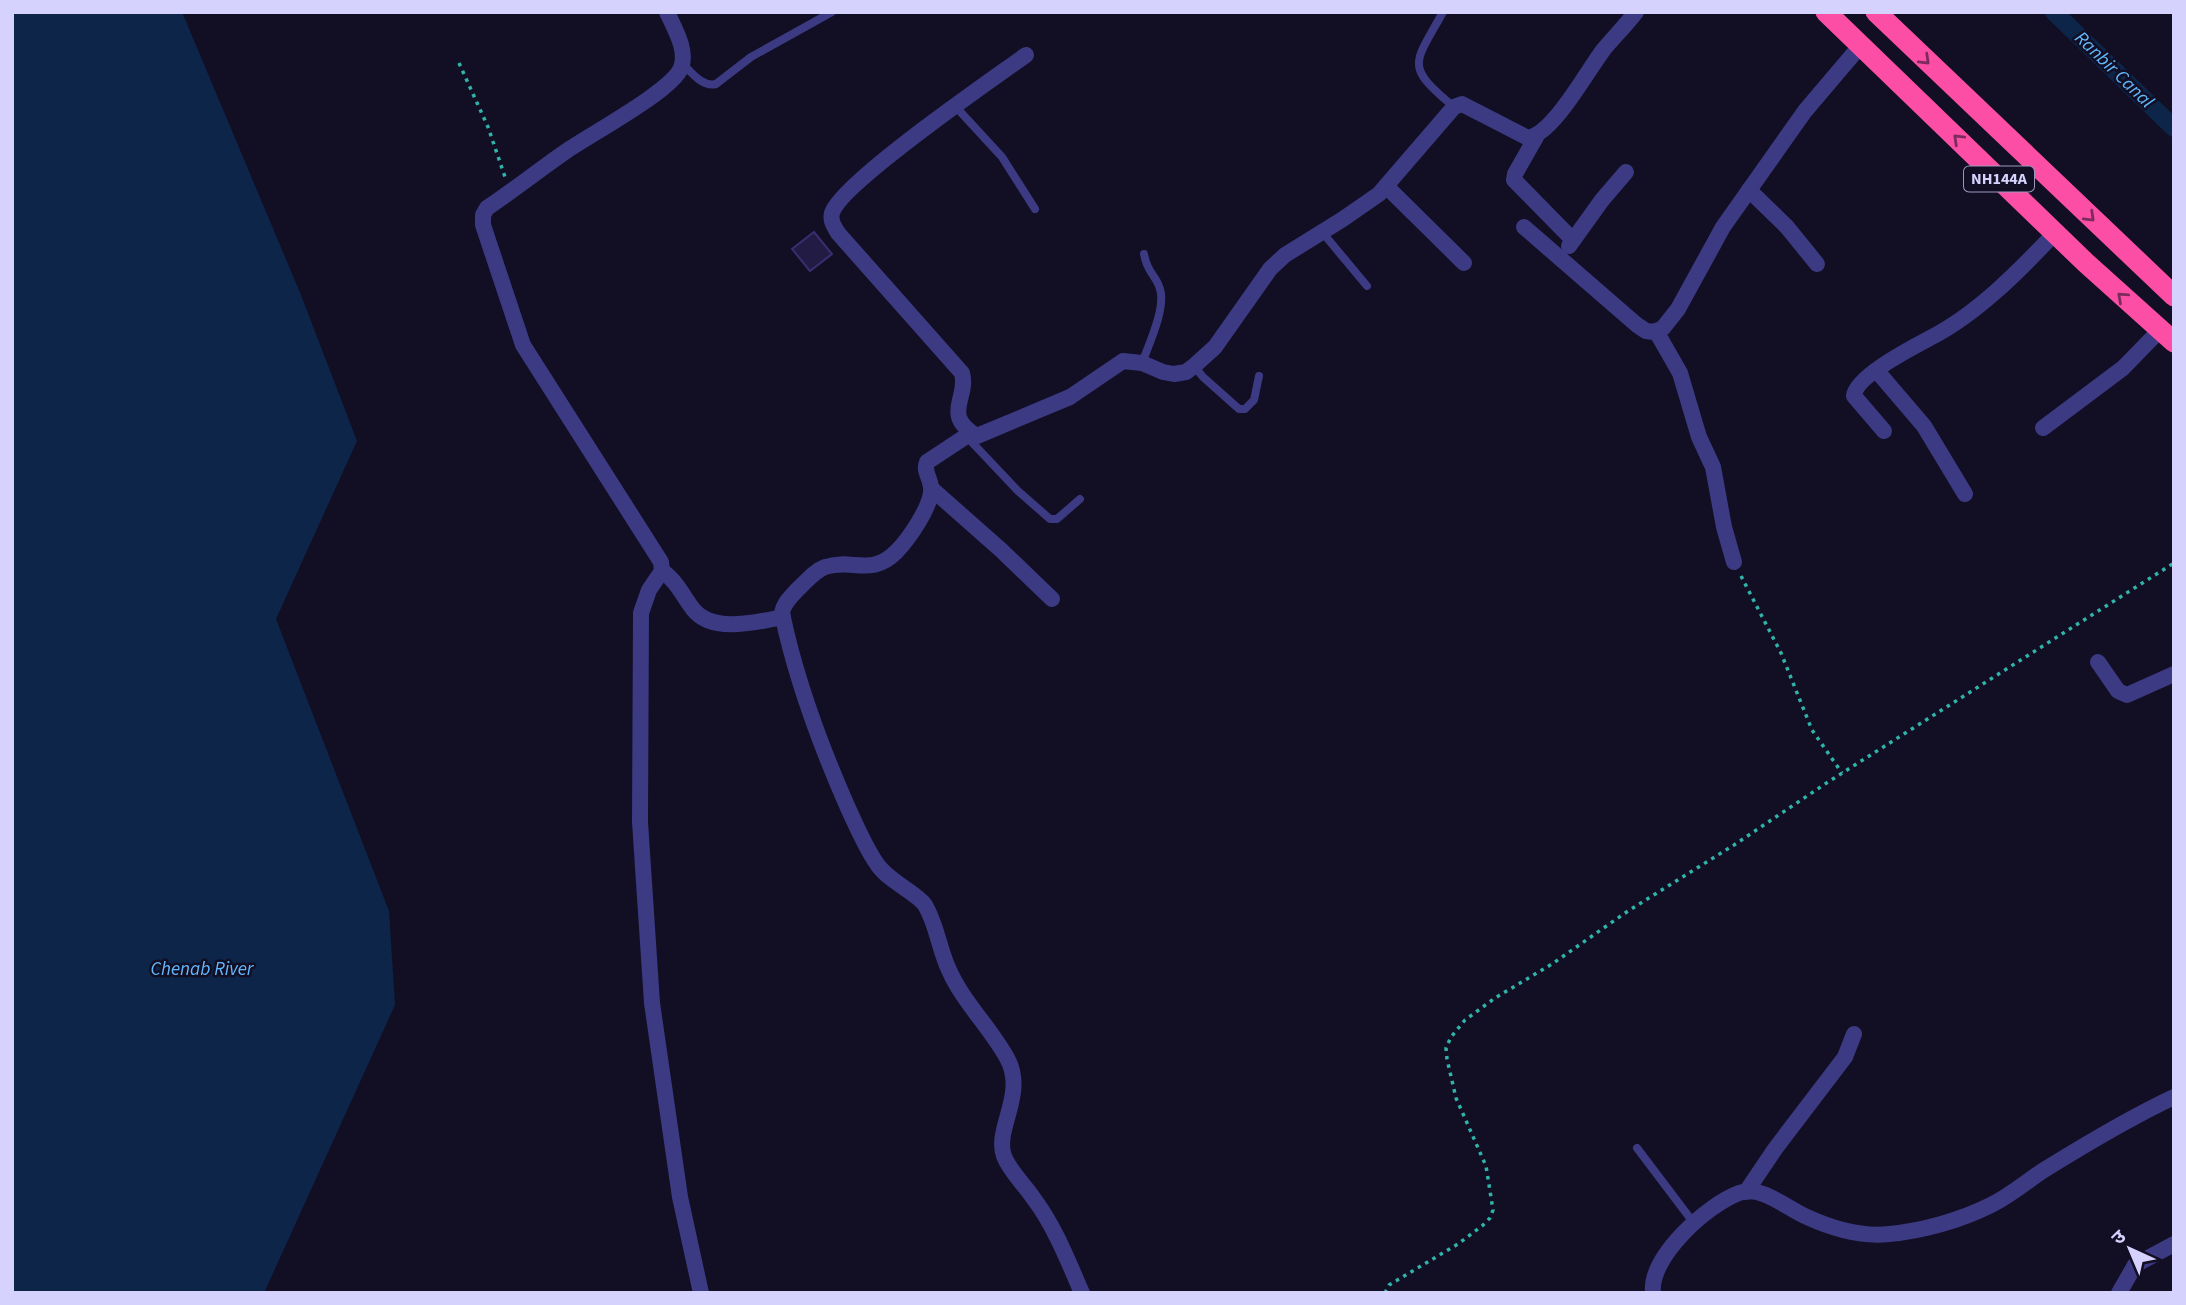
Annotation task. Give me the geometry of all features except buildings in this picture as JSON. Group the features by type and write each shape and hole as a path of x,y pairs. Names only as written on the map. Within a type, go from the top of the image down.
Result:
{"highway":[{"name":"NH144A","path":"1826,12 2055,233 2167,336"},
{"name":"NH144A","path":"1876,12 2174,296"}],"street":[{"path":"667,12 680,41 683,64 678,74 660,90 565,151 487,208 483,225 523,345 661,562 662,571 649,590 641,612 640,822 652,1003 681,1197 701,1293"},
{"path":"1572,239 1514,180 1515,174 1536,136 1557,114 1604,49 1636,12"},
{"path":"1524,227 1637,325 1646,331 1663,328 1678,309 1723,228 1749,190 1805,111 1861,45"},
{"path":"1026,55 859,181 836,204 832,214 831,223 838,233 962,373 964,386 958,402 958,411 969,434 977,436 1070,397 1123,361 1142,363 1174,374 1186,372 1215,347 1270,269 1285,255 1343,219 1386,186 1454,107 1462,104 1528,138 1536,136"},
{"path":"1561,261 1572,239 1626,172"},
{"path":"1386,186 1464,263"},
{"path":"1749,190 1787,228 1817,264"},
{"path":"1884,430 1854,396 1860,383 1906,351 1947,329 2011,279 2055,233"},
{"path":"1656,331 1680,373 1699,437 1713,467 1724,527 1734,562"},
{"path":"2042,428 2167,336"},
{"path":"1877,371 1924,426 1965,494"},
{"path":"969,434 928,462 926,471 932,489 930,499 906,541 895,554 875,566 832,565 822,568 789,598 782,609 783,617 832,772 865,844 887,876 925,905 948,969 1009,1061 1014,1080 1012,1104 1002,1143 1004,1156 1053,1230 1082,1293"},
{"path":"932,489 1052,599"},
{"path":"662,571 674,581 695,612 707,620 731,625 783,617"},
{"path":"2098,662 2118,691 2127,695 2174,674"},
{"path":"1746,1192 1845,1057 1854,1034"},
{"path":"1653,1293 1652,1281 1658,1267 1693,1222 1716,1205 1746,1192 1763,1194 1807,1218 1844,1230 1871,1235 1911,1231 1961,1217 1992,1204 2150,1108 2174,1097"},
{"path":"2119,1293 2135,1265 2174,1244"}],"lane":[{"path":"683,64 704,83 716,84 751,57 832,12"},
{"path":"1443,12 1419,57 1418,67 1424,80 1454,107"},
{"path":"955,106 1002,157 1035,209"},
{"path":"1322,232 1367,286"},
{"path":"1142,363 1162,300 1160,288 1147,268 1144,254"},
{"path":"1194,366 1239,409 1245,409 1254,400 1259,376"},
{"path":"969,434 1018,491 1049,519 1057,519 1080,499"},
{"path":"1637,1148 1693,1222"}],"path":[{"path":"459,63 488,127 510,192"},
{"path":"1734,562 1781,653 1812,730 1842,773"},
{"path":"1385,1293 1389,1285 1458,1244 1482,1226 1493,1210 1486,1166 1456,1098 1447,1059 1451,1037 1465,1020 1842,773 2174,563"}],"water":[{"name":"Chenab River","path":"12,12 182,12 301,295 357,441 276,619 389,911 395,1005 264,1293 12,1293"}],"waterway":[{"name":"Ranbir Canal","path":"2054,12 2174,128"}]}
